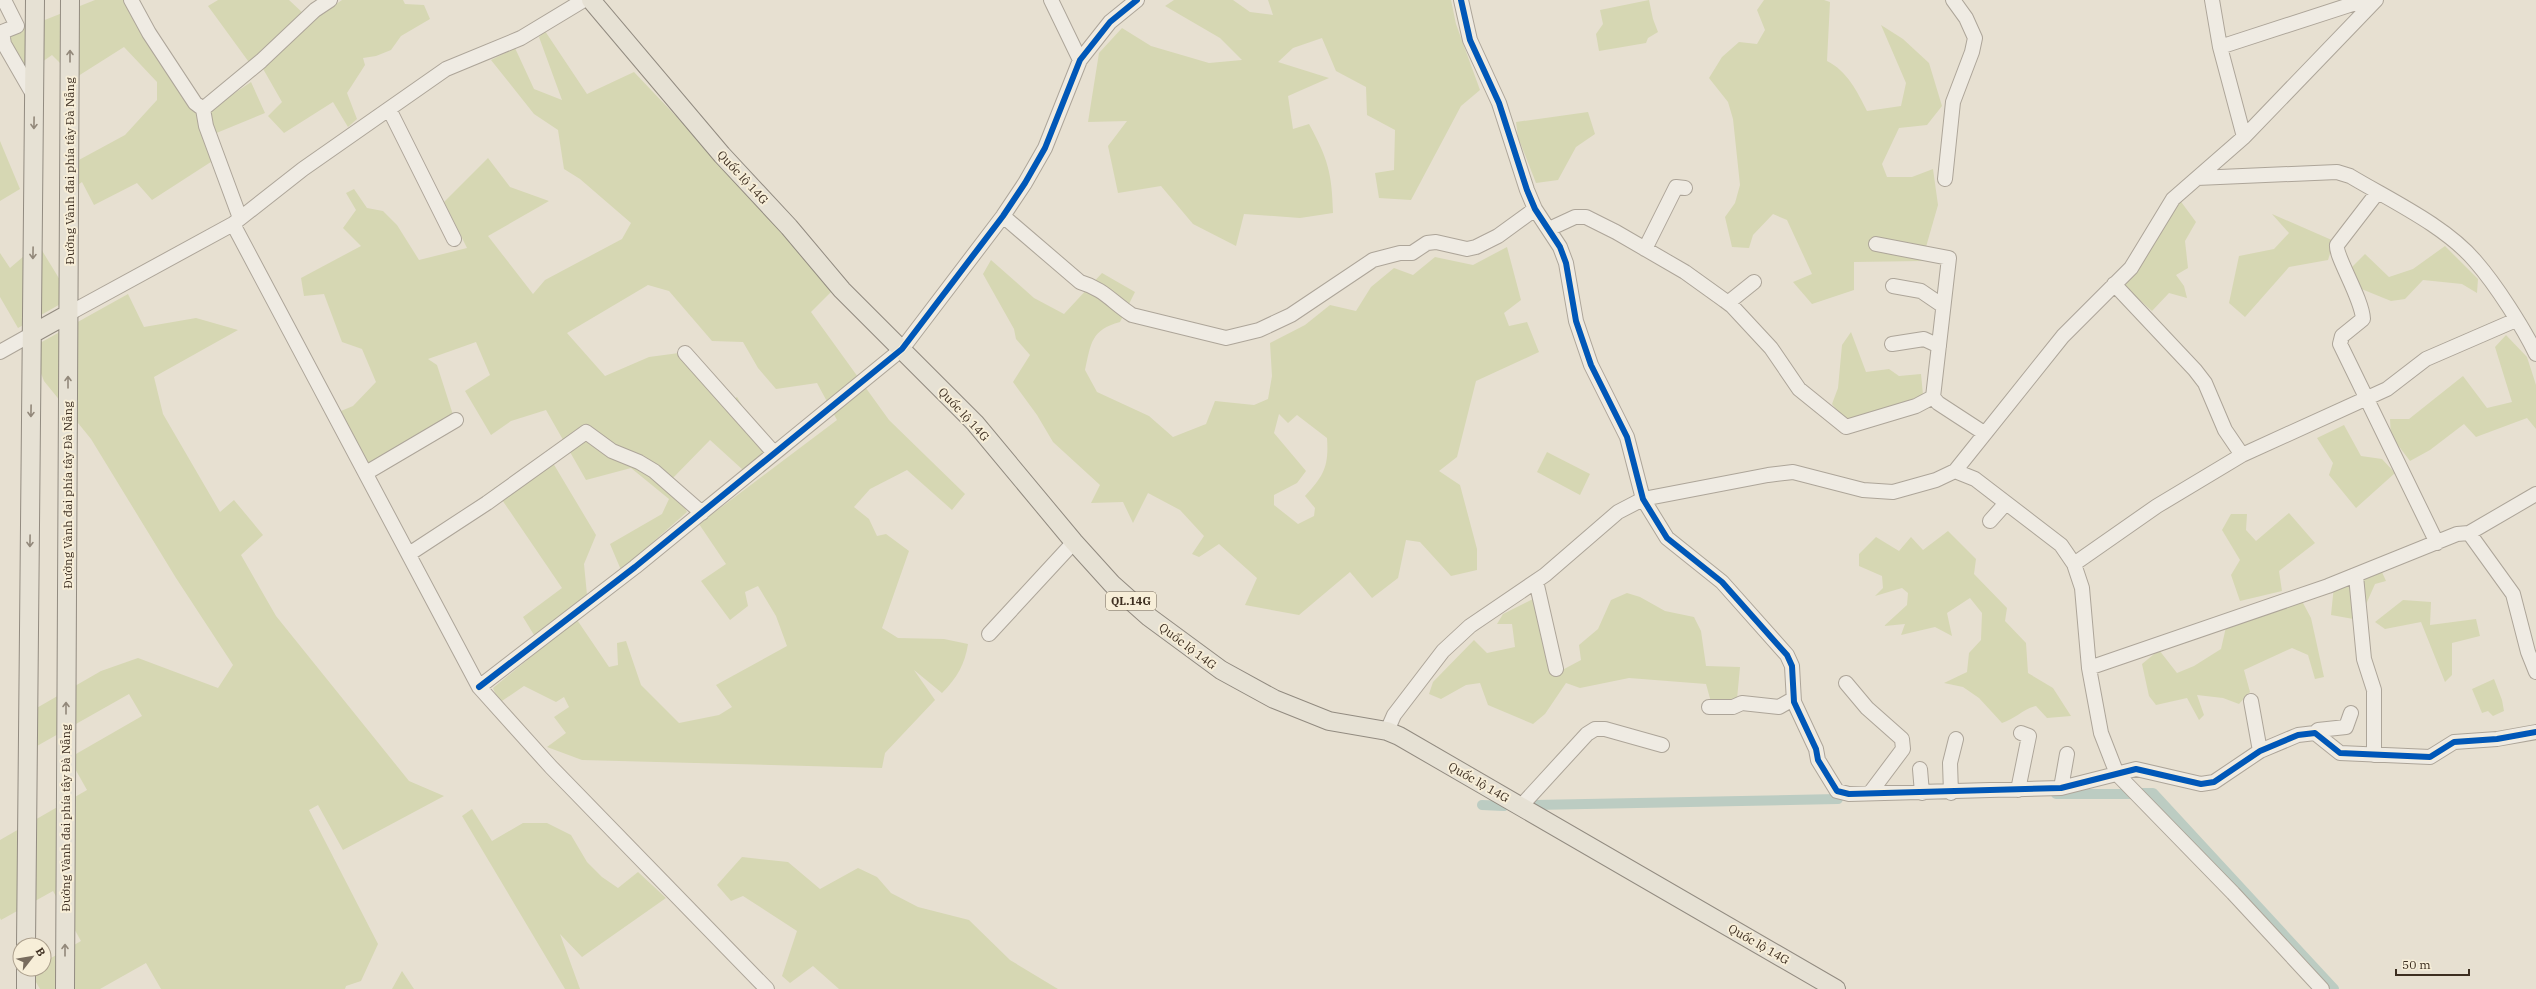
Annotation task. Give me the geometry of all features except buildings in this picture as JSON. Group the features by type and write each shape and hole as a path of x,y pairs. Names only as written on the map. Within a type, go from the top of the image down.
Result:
{"main road":[{"path":"26,937 36,0"},
{"name":"Đường Vành đai phía tây Đà Nẵng","path":"65,989 70,0"},
{"name":"Quốc lộ 14G","path":"591,0 722,155 789,226 842,290 975,423 1074,542 1112,584 1128,598 1221,670 1274,699 1329,721 1386,731 1521,806 1836,989"},
{"path":"32,334 68,314"},
{"path":"26,977 26,989"}],"street":[{"path":"4,0 17,26 2,32 4,44 34,97"},
{"path":"131,0 149,33 196,104 203,109 206,126 236,221 366,473 479,687 551,767 767,989"},
{"path":"203,109 261,61 315,10 330,0"},
{"path":"68,314 236,221 303,169 446,69 521,38 584,0"},
{"path":"1051,0 1080,60"},
{"path":"479,687 702,513 902,349 1003,216 1045,148 1080,60 1110,22 1137,0"},
{"path":"1461,0 1470,40 1499,103 1524,183 1535,208 1550,229 1566,263 1576,321 1591,365 1627,437 1644,499 1667,538 1722,582 1787,655 1792,666 1793,700 1816,749 1818,760 1837,792 1849,794 1951,793 2061,788 2136,769 2201,784 2214,782 2260,751 2298,735 2314,734 2322,729 2346,727 2351,713"},
{"path":"1945,179 1952,102 1972,52 1975,38 1966,18 1953,0"},
{"path":"2212,0 2220,47 2244,137"},
{"path":"2220,47 2365,0"},
{"path":"1386,731 1394,715 1443,651 1470,626 1536,581 1618,512 1644,499 1768,475 1793,472 1863,490 1893,492 1936,480 1955,471 2063,336 2131,268 2173,199 2244,137 2376,0"},
{"path":"389,109 454,239"},
{"path":"2197,178 2337,172 2350,176 2435,228 2476,261 2516,320 2536,354"},
{"path":"1645,249 1676,187 1685,188"},
{"path":"2377,193 2341,239 2336,249 2354,287 2363,319 2342,336 2340,344 2368,398 2437,543"},
{"path":"1003,216 1080,282 1095,286 1107,293 1132,315 1226,338 1259,330 1291,315 1374,260 1400,253 1412,253 1428,244 1436,242 1467,249 1476,247 1498,236 1535,208"},
{"path":"1550,229 1580,216 1616,232 1685,272 1732,306 1771,348 1799,389 1846,428 1878,416 1916,406 1932,397"},
{"path":"1876,244 1949,258 1932,397"},
{"path":"1724,300 1729,302 1754,282"},
{"path":"2114,284 2195,370 2204,383 2225,430 2242,455"},
{"path":"1893,286 1921,291 1943,306"},
{"path":"2074,564 2157,506 2242,455 2387,389 2426,359 2516,320"},
{"path":"0,352 32,334"},
{"path":"1892,344 1924,340 1938,346"},
{"path":"685,353 774,453"},
{"path":"1932,397 1938,403 1984,433"},
{"path":"366,473 456,420"},
{"path":"409,554 487,503 586,432 612,451 639,462 654,471 702,513"},
{"path":"1955,471 1975,479 2061,545 2074,564 2082,588 2089,668 2101,733 2117,774 2233,893 2322,989"},
{"path":"2089,668 2356,576 2458,534 2469,533 2536,494"},
{"path":"1990,521 2006,503"},
{"path":"2469,533 2513,594 2528,652 2536,672"},
{"path":"989,634 1074,542"},
{"path":"2356,576 2364,659 2374,690 2374,755"},
{"path":"1536,581 1556,669"},
{"path":"1846,683 1867,708 1902,738 1904,745 1903,749 1870,793"},
{"path":"1709,707 1733,707 1742,703 1779,707 1793,700"},
{"path":"2251,701 2260,751"},
{"path":"1521,806 1587,734 1595,729 1605,729 1662,745"},
{"path":"2314,734 2340,753 2430,757 2454,742 2497,739 2536,732"},
{"path":"2018,790 2029,736 2021,733"},
{"path":"1951,793 1950,763 1956,739"},
{"path":"2061,788 2067,754"},
{"path":"1920,769 1922,793"}],"green space":[{"path":"95,0 124,0 199,117 251,82 265,113 214,134 217,158 152,200 137,183 94,205 82,182 75,187 77,161 125,135 157,100 157,82 124,47 75,78 52,55 26,73 7,35"},
{"path":"218,0 289,0 305,15 251,65 208,6"},
{"path":"342,0 403,0 405,4 424,5 430,19 401,36 391,50 376,56 363,58 365,65 347,93 357,119 348,127 333,102 284,133 268,116 282,102 262,67 314,19"},
{"path":"1174,0 1233,0 1250,12 1273,15 1268,0 1451,0 1456,24 1480,90 1461,106 1411,200 1379,198 1375,173 1394,170 1395,130 1367,115 1366,87 1336,71 1322,38 1293,48 1278,62 1329,78 1288,96 1293,129 1309,124 1325,157 1332,187 1333,213 1300,218 1244,214 1236,246 1193,224 1161,186 1118,193 1108,146 1127,121 1088,122 1099,53 1122,28 1151,46 1209,63 1242,60 1220,38 1165,6"},
{"path":"1649,0 1653,19 1658,32 1648,38 1646,43 1599,51 1596,34 1603,24 1600,10"},
{"path":"1764,0 1824,0 1830,2 1827,61 1840,70 1851,82 1867,111 1901,106 1906,83 1881,25 1903,39 1929,63 1942,106 1927,125 1899,128 1882,164 1887,177 1912,177 1933,169 1938,205 1922,261 1854,262 1854,290 1812,304 1793,282 1812,274 1787,220 1773,214 1753,235 1749,248 1732,247 1725,217 1735,203 1740,185 1733,119 1728,102 1709,78 1722,57 1739,42 1757,44 1765,30 1757,10"},
{"path":"545,31 587,94 634,72 711,153 834,289 811,312 889,420 965,494 952,510 907,470 870,489 854,507 869,519 877,536 886,534 909,551 882,628 898,638 944,639 968,644 965,658 960,670 942,693 914,670 935,700 885,753 882,768 582,760 547,747 566,733 554,717 569,707 564,697 556,702 524,686 499,703 493,688 542,648 523,617 562,588 494,488 550,458 596,535 584,564 587,595 569,608 609,667 618,665 617,643 626,641 641,685 679,723 719,715 732,707 716,685 787,646 776,616 758,586 745,592 748,606 730,620 701,581 726,564 699,524 837,420 817,383 776,389 758,368 743,342 712,341 669,291 648,285 567,333 605,376 649,357 679,353 727,403 737,397 768,450 743,470 710,440 671,480 687,512 621,570 610,544 662,514 669,499 631,468 586,480 546,410 511,421 491,435 465,391 490,375 476,342 428,359 437,365 454,418 371,475 341,411 353,406 376,382 362,349 342,342 324,294 304,296 301,278 361,246 343,228 356,210 346,193 354,189 367,208 383,211 397,225 419,260 467,248 444,202 488,158 510,187 549,201 488,236 533,294 545,280 622,239 631,223 580,179 564,169 558,130 534,114 491,60 515,48 534,89 562,100 539,37"},
{"path":"1588,112 1595,134 1576,147 1558,180 1536,183 1518,137 1516,122"},
{"path":"0,141 20,189 0,201"},
{"path":"2179,199 2196,222 2185,241 2188,268 2176,275 2184,286 2187,298 2169,293 2152,311 2124,286"},
{"path":"2272,214 2334,241 2328,260 2289,267 2245,317 2229,303 2239,256 2274,249 2289,233"},
{"path":"38,244 71,298 18,328 0,297 0,253 10,268"},
{"path":"2445,246 2478,279 2477,293 2462,284 2423,280 2405,299 2391,301 2359,288 2346,273 2365,254 2389,277 2413,269"},
{"path":"1507,247 1521,300 1504,313 1509,326 1527,322 1539,352 1476,381 1457,457 1439,471 1460,485 1477,549 1477,570 1451,576 1420,542 1406,540 1398,578 1372,598 1350,572 1299,615 1245,605 1257,578 1219,544 1199,557 1192,554 1204,536 1180,510 1148,493 1133,523 1123,502 1091,503 1100,485 1053,442 1037,415 1013,382 1030,355 1016,339 1014,329 983,274 991,260 1034,298 1064,314 1102,273 1135,292 1120,322 1103,329 1094,339 1091,345 1085,370 1097,392 1149,416 1173,437 1206,424 1215,401 1254,405 1268,399 1272,376 1270,343 1305,325 1330,305 1356,311 1371,287 1394,268 1413,275 1435,257 1473,265","holes":["1279,414 1288,423 1297,415 1327,438 1327,456 1324,470 1317,482 1305,496 1315,508 1314,516 1298,524 1274,505 1274,495 1297,483 1306,471 1274,433"]},
{"path":"128,294 144,327 196,318 238,330 154,377 163,414 220,512 234,500 263,535 241,555 276,616 409,781 444,796 343,850 318,805 309,810 378,944 361,981 346,986 345,989 161,989 146,963 100,989 40,989 33,977 52,977 52,957 81,941 53,891 1,920 0,840 87,790 69,758 142,716 129,694 37,746 21,717 101,671 138,658 218,688 233,665 176,578 91,439 44,381 31,348"},
{"path":"1851,332 1866,372 1889,369 1899,376 1921,374 1923,395 1852,422 1846,421 1832,404 1838,388 1842,345"},
{"path":"2506,335 2527,357 2536,385 2536,429 2527,418 2476,437 2464,424 2430,450 2410,461 2391,436 2390,419 2409,419 2463,376 2487,408 2512,402 2495,347"},
{"path":"2344,425 2361,456 2382,459 2395,473 2356,508 2329,475 2333,463 2317,438"},
{"path":"1547,452 1590,474 1580,495 1537,472"},
{"path":"2289,513 2315,543 2279,571 2282,591 2240,601 2231,575 2240,560 2222,530 2231,514 2247,514 2246,530 2256,541"},
{"path":"1948,531 1976,559 1974,574 2007,608 2005,621 2026,643 2028,673 2053,688 2071,716 2047,718 2036,706 2027,709 2002,723 1979,698 1963,687 1944,683 1967,672 1969,653 1981,640 1982,613 1970,598 1947,613 1952,636 1935,627 1901,635 1905,624 1884,626 1907,605 1908,593 1902,588 1875,596 1883,588 1882,576 1859,566 1859,554 1876,537 1899,551 1911,537 1923,550"},
{"path":"2377,561 2386,581 2375,584 2359,620 2331,615 2335,576"},
{"path":"1627,593 1640,597 1665,611 1694,617 1701,631 1706,666 1740,667 1737,699 1711,702 1706,684 1629,678 1580,688 1566,683 1545,714 1533,724 1488,705 1480,683 1466,685 1441,699 1429,694 1433,682 1474,640 1487,653 1515,647 1512,624 1497,624 1503,614 1533,599 1553,675 1581,660 1579,645 1598,629 1611,600"},
{"path":"2403,600 2431,602 2430,625 2476,619 2480,636 2452,643 2452,675 2445,682 2421,622 2385,629 2375,622"},
{"path":"2292,603 2303,603 2311,618 2324,677 2315,679 2308,655 2292,648 2244,670 2250,692 2239,704 2223,698 2197,695 2204,715 2199,720 2187,698 2156,705 2149,696 2142,664 2159,650 2177,673 2194,666 2221,649 2226,627"},
{"path":"2494,679 2502,700 2504,711 2493,716 2488,711 2482,713 2472,689"},
{"path":"472,809 492,841 523,823 547,823 571,835 587,862 602,877 618,888 638,872 666,898 582,957 560,934 580,989 565,989 462,816"},
{"path":"742,857 788,862 820,889 858,868 877,877 891,893 918,907 969,920 1010,960 1058,989 839,989 813,966 790,983 782,976 797,931 743,896 731,901 717,885"},
{"path":"402,971 414,989 392,989"}],"waterway":[{"path":"2141,793 2153,793 2334,989"},
{"path":"2056,794 2130,794"},
{"path":"1534,805 1838,799"},
{"path":"1482,805 1504,806"}],"cycle path":[{"path":"479,687 635,567 902,349 1003,216 1025,183 1045,148 1080,60 1110,22 1137,0"},
{"path":"1461,0 1470,40 1499,103 1527,190 1535,209 1560,247 1566,263 1576,321 1591,365 1627,437 1643,499 1667,538 1722,582 1787,655 1792,666 1794,702 1816,749 1818,760 1837,791 1849,794 2061,788 2136,769 2201,784 2214,782 2260,751 2298,735 2315,733 2340,753 2430,757 2454,742 2497,739 2536,732"}]}
